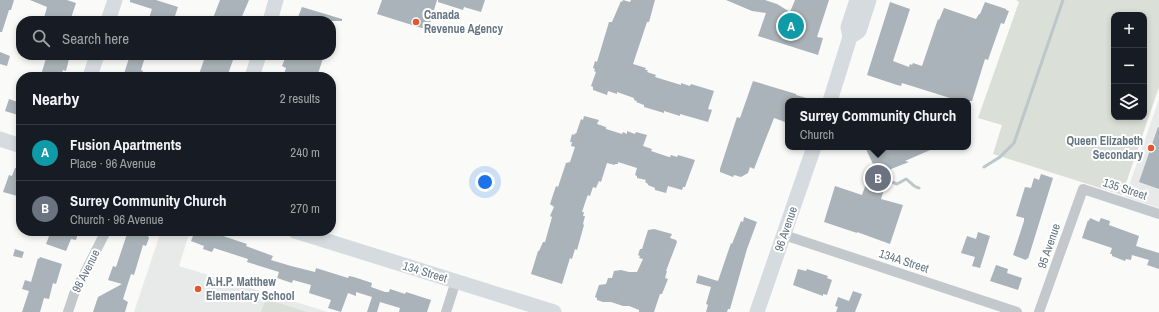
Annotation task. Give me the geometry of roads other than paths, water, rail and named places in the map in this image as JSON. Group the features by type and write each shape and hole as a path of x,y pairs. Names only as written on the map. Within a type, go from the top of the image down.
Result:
{"street":[{"path":"110,16 115,0"},
{"path":"271,16 276,0"},
{"path":"831,98 850,38 848,27 857,0"},
{"path":"850,38 859,31 868,0"},
{"path":"92,72 95,60"},
{"path":"254,72 257,60"},
{"path":"0,139 16,144"},
{"name":"96 Avenue","path":"757,312 813,150"},
{"name":"135 Street","path":"1083,188 1159,214"},
{"name":"95 Avenue","path":"1039,312 1083,188"},
{"name":"134A Street","path":"784,235 1017,312"},
{"name":"98 Avenue","path":"68,312 74,294 103,236"},
{"name":"134 Street","path":"311,236 554,312"},
{"path":"446,312 456,282"}],"waterway":[{"path":"984,167 1000,157 1014,143 1063,0"},
{"path":"889,181 897,184 906,179 915,187 919,188"}],"place":[{"name":"Canada Revenue Agency","path":"416,22"},
{"name":"Fusion Apartments","path":"791,26"},
{"name":"Queen Elizabeth Secondary","path":"1151,148"},
{"name":"Surrey Community Church","path":"878,178"},
{"name":"A.H.P. Matthew Elementary School","path":"198,289"}]}
